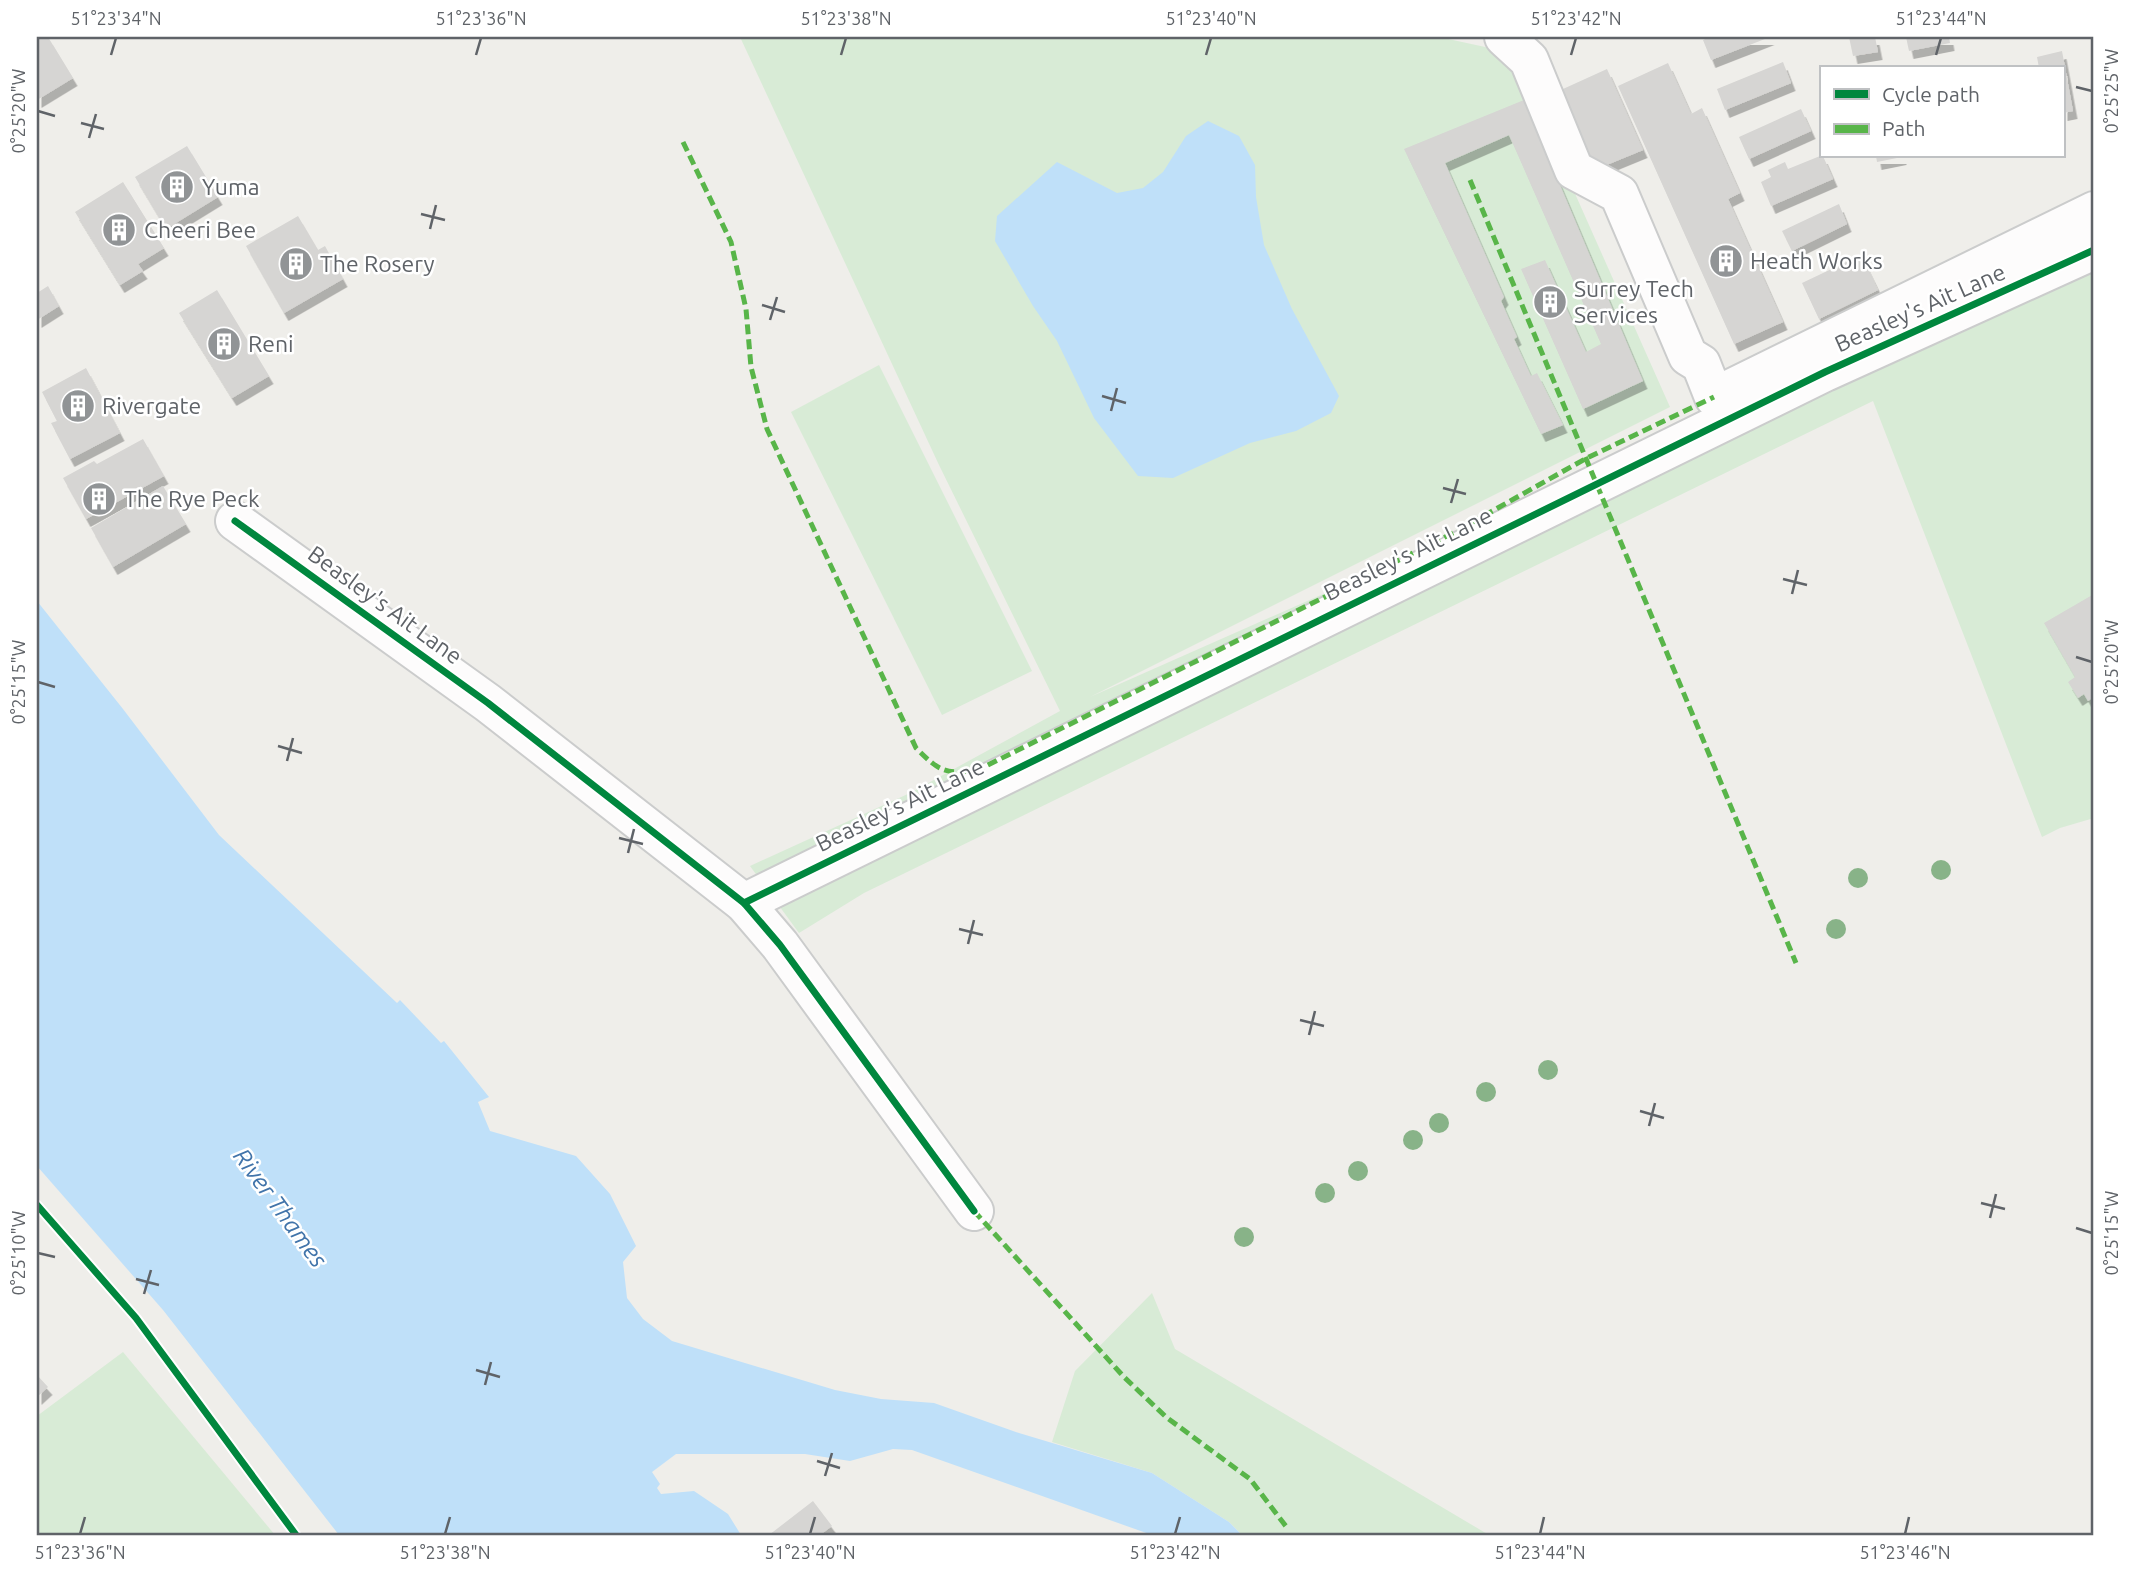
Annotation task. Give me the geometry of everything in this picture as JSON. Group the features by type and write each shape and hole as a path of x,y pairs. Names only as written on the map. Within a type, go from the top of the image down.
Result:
{"street":[{"path":"1504,37 1529,60 1574,170 1619,194 1688,356 1701,364 1714,397 2094,211"},
{"name":"Beasley's Ait Lane","path":"744,903 1812,378 2094,250"},
{"name":"Beasley's Ait Lane","path":"235,521 488,703 744,903 780,945 974,1212"}],"green space":[{"path":"740,37 1439,37 1499,50 1524,79 1670,407 1090,697 1825,372 2094,248 2094,818 2060,828 2042,837 1873,401 864,893 799,933 750,866 910,793 1060,711 939,465"},
{"path":"879,365 1032,671 942,715 791,412"},
{"path":"1152,1293 1175,1349 1489,1535 1242,1535 1229,1522 1152,1473 1052,1442 1075,1371"},
{"path":"123,1352 275,1535 37,1535 37,1416"}],"water":[{"path":"1208,121 1239,136 1255,165 1256,197 1264,245 1292,309 1339,396 1331,413 1296,431 1250,443 1173,478 1138,476 1094,418 1057,341 995,241 997,216 1057,162 1117,193 1143,188 1163,172 1186,136"},
{"name":"River Thames","path":"37,601 219,835 397,1003 400,1000 441,1043 444,1041 489,1097 478,1102 490,1131 576,1156 610,1194 636,1246 623,1262 627,1298 643,1319 672,1341 835,1390 881,1399 934,1403 1019,1433 1152,1473 1229,1522 1242,1535 1152,1535 912,1450 893,1449 850,1461 805,1454 676,1454 652,1472 660,1484 657,1488 661,1494 694,1491 728,1514 741,1535 339,1535 163,1310 37,1166"}],"building":[{"path":"37,37 48,37 73,78 37,100"},
{"path":"1710,37 1770,37 1711,60 1703,40"},
{"path":"1849,37 1875,37 1878,52 1853,56"},
{"path":"1906,37 1949,37 1950,43 1909,51"},
{"path":"2062,51 2073,111 2064,113 2064,66 2039,66 2037,57"},
{"path":"1783,62 1791,83 1725,110 1717,89"},
{"name":"Heath Works","path":"1668,63 1691,114 1702,108 1740,193 1728,199 1783,322 1734,344 1618,86"},
{"path":"1607,69 1643,150 1587,173 1552,94"},
{"path":"1524,100 1643,381 1583,409 1521,269 1545,260 1586,352 1601,344 1509,135 1445,163 1504,297 1501,301 1517,337 1514,339 1531,376 1537,373 1563,425 1541,434 1404,149"},
{"path":"1801,109 1811,131 1749,159 1739,137"},
{"name":"Yuma","path":"187,146 218,197 166,229 135,177"},
{"path":"1820,156 1824,158 1833,179 1771,206 1761,182 1771,177 1768,170 1785,162 1788,169"},
{"path":"1876,158 1897,158 1877,162"},
{"name":"Cheeri Bee","path":"123,182 164,248 138,264 143,271 120,285 75,212"},
{"path":"1839,204 1847,224 1792,251 1782,231"},
{"name":"The Rosery","path":"298,216 318,250 325,246 343,279 284,313 246,246"},
{"path":"1861,255 1878,290 1819,319 1802,283"},
{"path":"48,286 59,306 37,320 37,293"},
{"name":"Reni","path":"217,290 269,376 232,398 179,313"},
{"name":"Rivergate","path":"86,368 120,433 70,459 51,423 57,421 42,392"},
{"name":"The Rye Peck","path":"143,439 164,476 86,519 63,478 94,461 97,464"},
{"path":"163,486 186,524 113,567 91,528"},
{"path":"2094,594 2094,697 2088,701 2084,694 2078,698 2068,682 2075,677 2044,623"},
{"path":"37,1375 48,1387 37,1397"},
{"path":"813,1501 832,1526 820,1535 769,1535"}],"marked path":[{"path":"683,142 731,242 746,309 751,367 767,429 916,748 943,770 978,770 1455,532 1585,459 1714,397"},
{"path":"1470,180 1796,963"},
{"path":"974,1211 1124,1377 1166,1417 1250,1479 1288,1529"}],"cycle path":[{"path":"744,903 1825,372 2094,250"},
{"path":"235,521 488,703 744,903 780,945 974,1211"},
{"path":"37,1205 136,1318 296,1535"}],"place":[{"name":"Yuma","path":"177,187"},
{"name":"Cheeri Bee","path":"119,230"},
{"name":"Heath Works","path":"1726,261"},
{"name":"The Rosery","path":"296,264"},
{"name":"Surrey Tech Services","path":"1550,302"},
{"name":"Reni","path":"224,344"},
{"name":"Rivergate","path":"78,406"},
{"name":"The Rye Peck","path":"99,499"}]}
